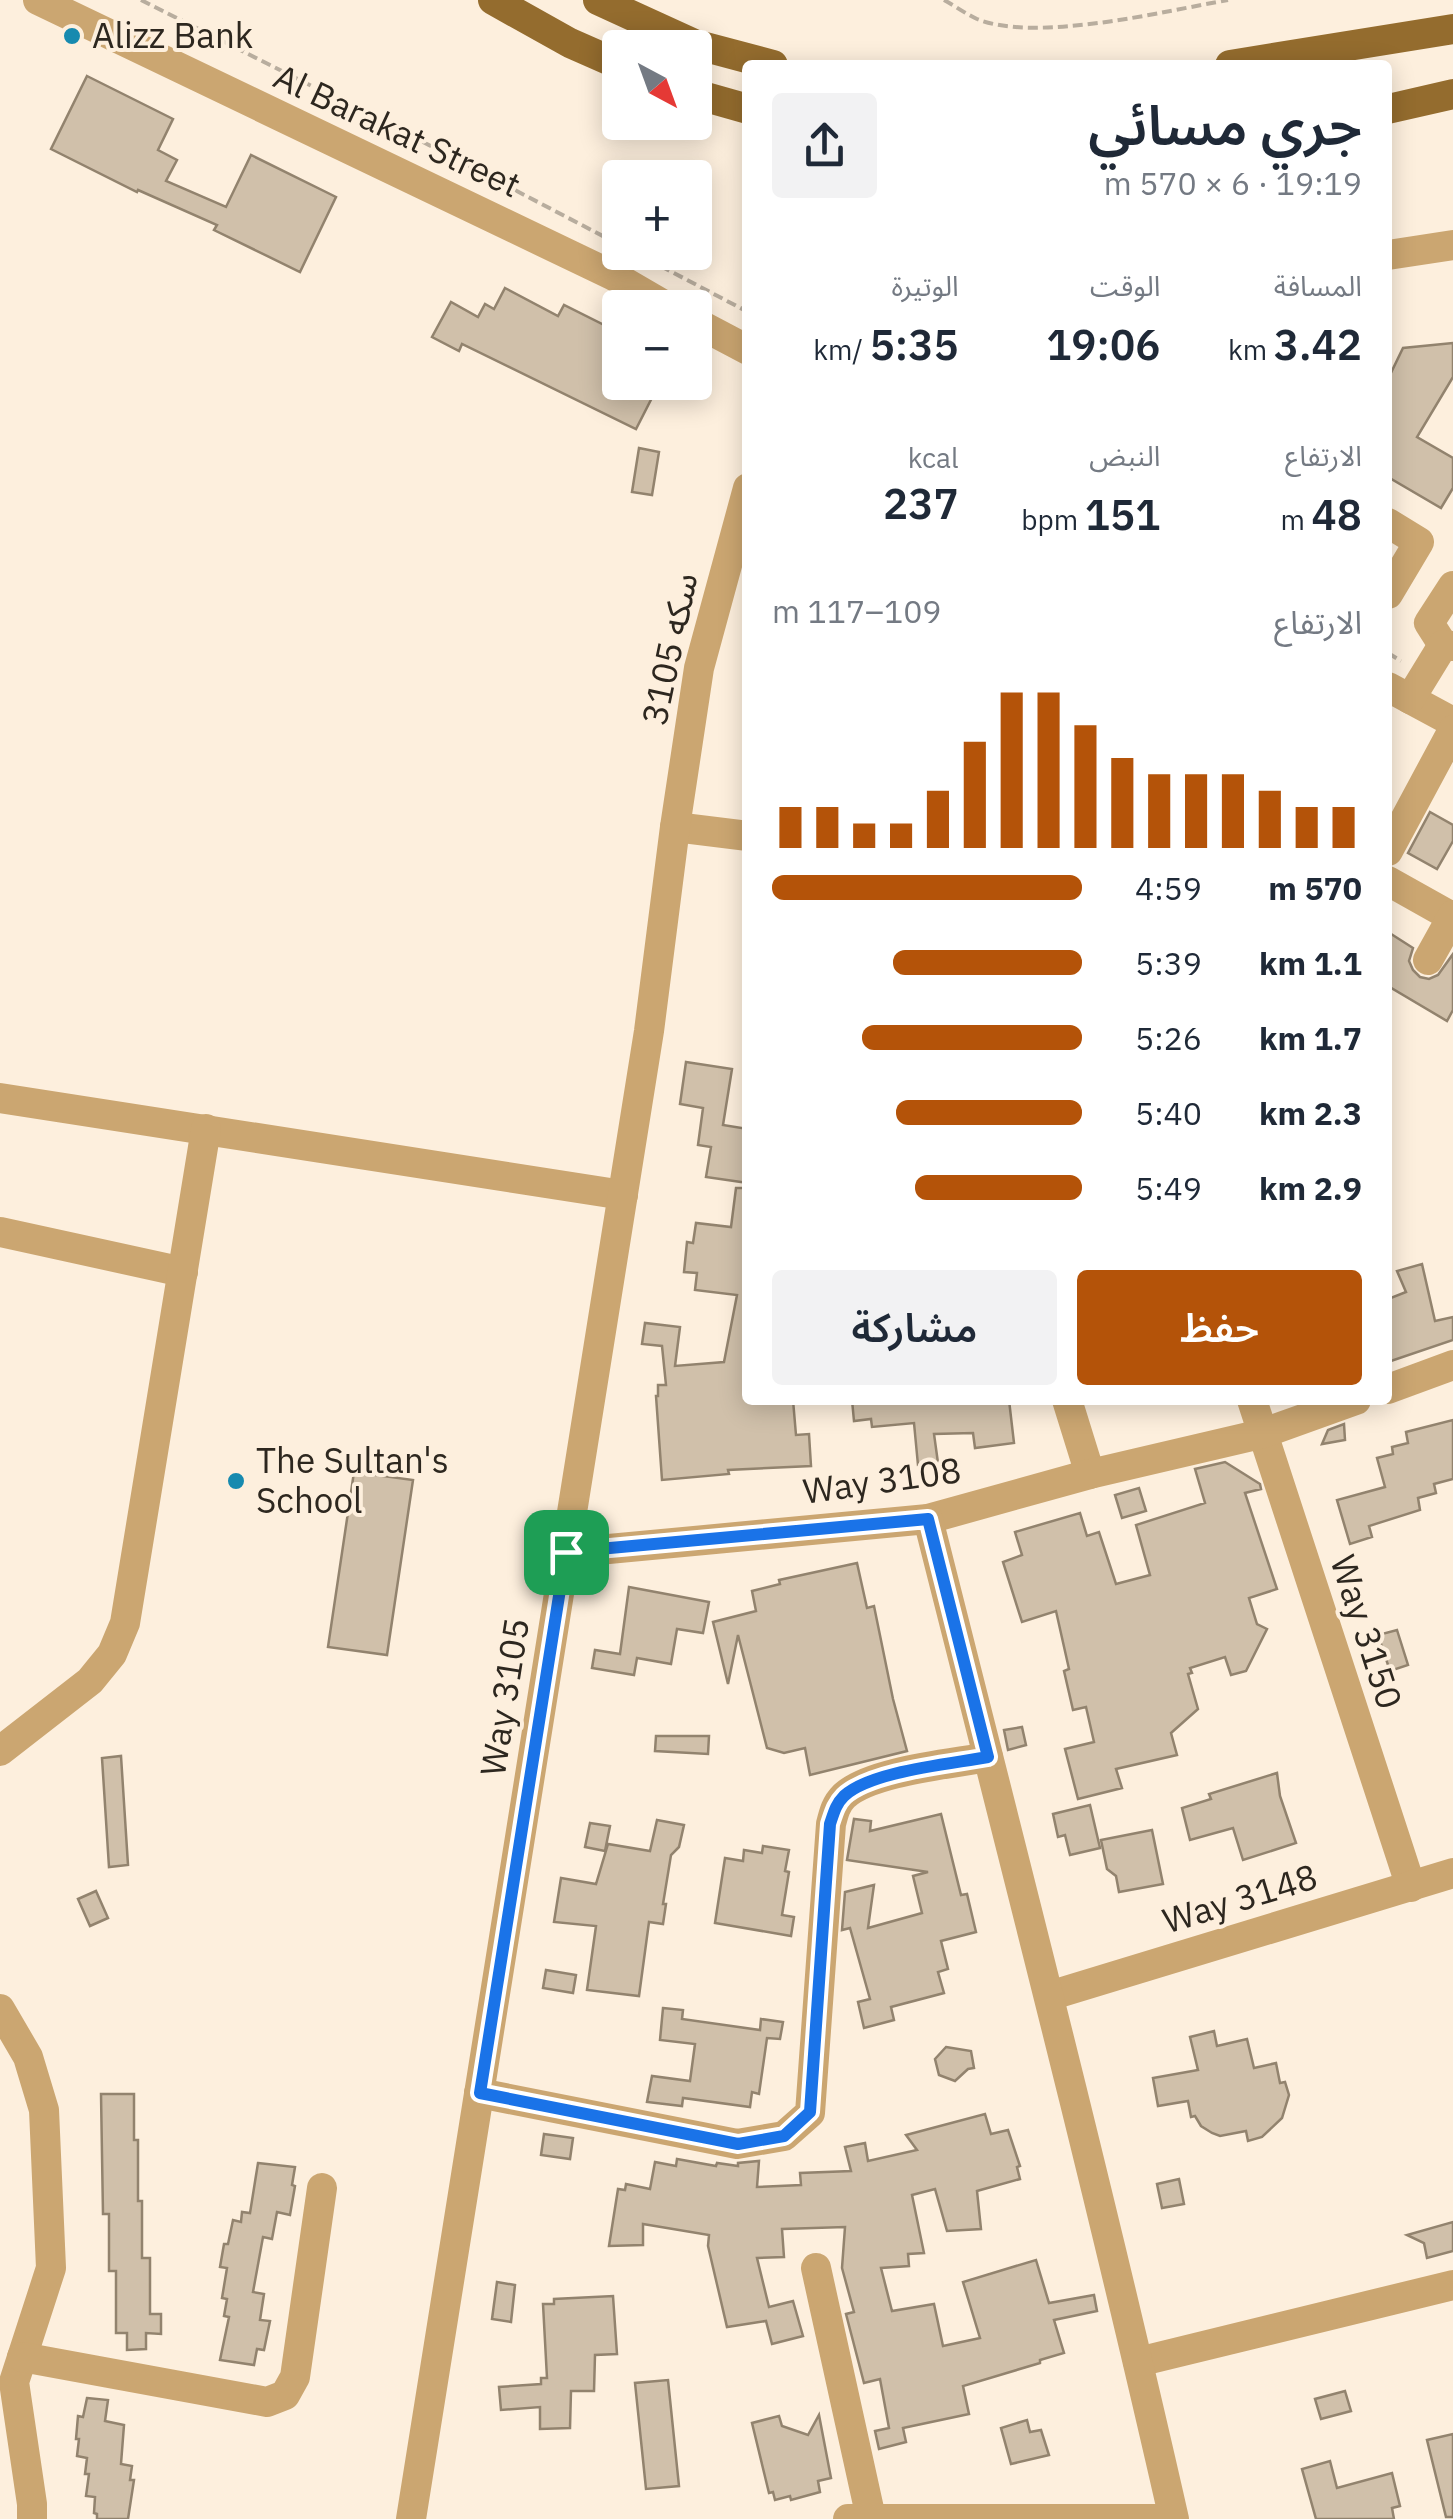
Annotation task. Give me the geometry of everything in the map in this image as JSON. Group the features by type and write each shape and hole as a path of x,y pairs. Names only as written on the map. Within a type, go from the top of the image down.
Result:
{"main road":[{"path":"494,0 602,56"},
{"path":"598,0 694,44 754,60"},
{"path":"1261,60 1453,29"},
{"path":"1392,87 1453,78"},
{"path":"1392,107 1453,94"},
{"path":"712,99 742,107"}],"street":[{"name":"Al Barakat Street","path":"38,0 638,290"},
{"path":"1392,255 1453,245"},
{"path":"712,331 742,347"},
{"name":"سكه 3105","path":"674,827 699,668 742,510"},
{"path":"1392,525 1419,542 1392,587"},
{"path":"1453,586 1429,623 1448,646 1399,693 1453,722"},
{"path":"1392,844 1453,730"},
{"path":"674,827 742,835"},
{"name":"Way 3105","path":"411,2519 649,1031 674,827"},
{"path":"1392,883 1452,916 1428,960"},
{"path":"0,1098 623,1194"},
{"path":"0,1751 90,1681 112,1654 125,1622 206,1130"},
{"path":"0,1232 183,1272"},
{"path":"1392,1388 1453,1366"},
{"path":"1069,1405 1090,1474"},
{"name":"Way 3150","path":"1253,1405 1411,1887"},
{"name":"Way 3108","path":"566,1552 928,1519 1090,1474 1262,1434 1342,1405"},
{"path":"848,2519 1174,2519 928,1519"},
{"path":"480,2093 738,2144 784,2136 810,2112 830,1824 836,1806 848,1792 881,1777 988,1757"},
{"name":"Way 3148","path":"1048,1996 1453,1873"},
{"path":"0,2008 28,2057 44,2110 51,2268 14,2382 32,2519"},
{"path":"22,2358 267,2402 285,2395 295,2376 322,2188"},
{"path":"816,2268 871,2518"},
{"path":"1138,2362 1453,2285"}],"path":[{"path":"141,0 602,236"},
{"path":"944,0 980,20 1024,28 1096,23 1228,0"},
{"path":"668,270 742,309"}],"building":[{"path":"87,76 173,119 158,150 177,160 166,181 226,207 251,155 336,197 300,272 214,230 217,225 137,192 51,149"},
{"path":"505,288 558,316 564,305 602,324 602,400 651,400 636,429 462,344 459,351 432,337 451,302 478,317 485,304 494,309"},
{"path":"1453,343 1453,377 1417,437 1453,458 1453,488 1441,508 1392,479 1392,371 1403,348"},
{"path":"639,448 659,452 652,495 632,492"},
{"path":"1430,812 1453,825 1453,841 1437,869 1408,853"},
{"path":"1392,935 1413,948 1409,961 1420,977 1438,975 1453,954 1453,1010 1447,1021 1392,988"},
{"path":"686,1062 732,1069 723,1125 742,1128 742,1182 706,1177 711,1147 698,1145 703,1108 680,1104"},
{"path":"736,1188 742,1188 742,1405 793,1405 796,1435 809,1434 811,1466 728,1470 729,1474 662,1480 656,1396 658,1385 666,1385 662,1346 642,1344 645,1323 680,1327 675,1366 724,1362 737,1295 695,1290 697,1273 684,1272 687,1242 693,1243 696,1223 731,1227"},
{"path":"1422,1264 1435,1321 1453,1317 1453,1340 1392,1361 1392,1297 1406,1292 1397,1271"},
{"path":"852,1405 1010,1405 1014,1443 975,1448 973,1433 934,1434 938,1463 918,1465 914,1423 872,1427 871,1419 854,1421"},
{"path":"1453,1420 1453,1479 1434,1484 1436,1493 1418,1498 1420,1510 1369,1526 1372,1537 1350,1544 1337,1500 1385,1487 1377,1458 1393,1454 1392,1447 1408,1443 1406,1432"},
{"path":"1344,1424 1345,1440 1322,1444 1328,1430"},
{"path":"1225,1462 1260,1484 1261,1489 1245,1493 1277,1589 1249,1598 1257,1624 1267,1629 1246,1671 1231,1675 1225,1657 1190,1668 1192,1673 1188,1674 1198,1709 1171,1733 1177,1755 1116,1769 1122,1788 1078,1799 1065,1749 1094,1742 1086,1707 1073,1710 1056,1611 1022,1622 1003,1562 1022,1555 1015,1532 1080,1513 1087,1536 1099,1532 1116,1584 1150,1575 1136,1525 1205,1503 1195,1469"},
{"path":"354,1472 413,1480 387,1655 328,1647"},
{"path":"1139,1488 1146,1511 1122,1518 1115,1495"},
{"path":"857,1563 867,1608 874,1606 907,1751 810,1775 805,1748 784,1753 767,1748 738,1635 728,1684 713,1622 756,1611 752,1591 780,1584 779,1580"},
{"path":"629,1587 709,1602 703,1633 677,1629 671,1664 637,1658 634,1675 592,1668 595,1650 620,1654"},
{"path":"1397,1630 1408,1665 1390,1671 1378,1635"},
{"path":"1022,1727 1026,1745 1008,1750 1004,1730"},
{"path":"656,1736 709,1736 708,1754 655,1751"},
{"path":"121,1756 128,1865 109,1867 102,1758"},
{"path":"1277,1773 1280,1796 1296,1843 1243,1860 1233,1828 1190,1840 1182,1808 1211,1799 1209,1794"},
{"path":"1090,1805 1100,1848 1070,1855 1065,1835 1058,1837 1053,1814"},
{"path":"941,1814 961,1895 967,1894 976,1932 941,1941 948,1969 938,1972 944,1993 891,2007 894,2020 864,2028 858,2002 870,1999 850,1928 842,1930 845,1892 874,1885 868,1928 922,1913 913,1876 928,1872 847,1860 854,1819 871,1821 870,1831"},
{"path":"657,1820 684,1825 679,1847 671,1855 663,1924 649,1922 639,1996 587,1990 596,1926 554,1922 561,1878 596,1884 608,1844 650,1851"},
{"path":"590,1823 610,1826 605,1851 585,1847"},
{"path":"1152,1830 1163,1884 1119,1892 1116,1876 1107,1869 1101,1840"},
{"path":"763,1846 789,1850 782,1915 794,1917 791,1936 715,1923 725,1858 743,1861 744,1850 762,1853"},
{"path":"96,1891 108,1918 90,1926 78,1899"},
{"path":"546,1970 576,1975 573,1993 543,1988"},
{"path":"663,2008 683,2010 682,2019 760,2030 761,2019 783,2022 780,2039 767,2038 759,2094 752,2092 750,2107 683,2098 682,2106 647,2102 652,2076 690,2081 695,2044 660,2040"},
{"path":"1214,2031 1217,2046 1247,2039 1254,2068 1276,2063 1280,2083 1285,2082 1289,2095 1282,2118 1262,2137 1248,2141 1246,2131 1220,2136 1212,2133 1195,2116 1191,2117 1188,2101 1158,2106 1153,2078 1198,2070 1190,2037"},
{"path":"946,2047 971,2051 974,2068 955,2081 939,2075 935,2059"},
{"path":"101,2094 134,2094 142,2258 150,2258 150,2314 161,2314 161,2334 146,2333 146,2349 127,2350 127,2333 116,2333 116,2271 109,2271 109,2214 103,2214"},
{"path":"985,2114 991,2134 1008,2130 1020,2166 1020,2179 977,2191 981,2229 947,2231 935,2189 912,2195 924,2253 908,2254 909,2266 881,2268 892,2311 934,2304 943,2346 980,2338 963,2282 1036,2260 1049,2303 1094,2295 1097,2311 1054,2320 1064,2353 963,2386 969,2414 903,2428 906,2442 879,2449 875,2431 889,2428 880,2379 864,2383 846,2314 854,2312 842,2268 845,2227 782,2229 784,2257 757,2258 769,2307 793,2301 803,2336 772,2344 766,2321 727,2327 708,2246 709,2235 643,2224 643,2245 609,2246 618,2189 625,2190 626,2184 650,2189 655,2162 676,2166 677,2159 738,2166 759,2161 757,2187 801,2185 800,2173 851,2171 845,2147 865,2143 868,2161 917,2150 906,2135"},
{"path":"544,2134 573,2138 570,2159 541,2155"},
{"path":"258,2163 295,2167 295,2186 290,2215 277,2212 272,2239 263,2237 253,2292 264,2294 260,2320 270,2321 264,2350 257,2349 254,2365 220,2360 229,2317 224,2316 227,2299 222,2298 227,2268 220,2267 233,2220 241,2222 242,2212 250,2213"},
{"path":"1179,2179 1184,2204 1162,2208 1157,2184"},
{"path":"1453,2222 1453,2251 1427,2258 1424,2243 1407,2235"},
{"path":"497,2282 515,2285 511,2322 492,2319"},
{"path":"613,2296 617,2354 595,2355 594,2391 571,2391 570,2428 540,2429 540,2407 501,2410 499,2387 541,2384 541,2378 547,2378 543,2304 554,2304 554,2299"},
{"path":"668,2380 679,2486 646,2489 635,2383"},
{"path":"1345,2391 1351,2411 1321,2419 1315,2399"},
{"path":"87,2398 108,2400 105,2421 124,2425 121,2464 132,2466 130,2480 134,2480 128,2519 97,2519 95,2497 86,2496 87,2458 77,2456 76,2439 78,2416 83,2417"},
{"path":"819,2415 831,2478 818,2481 820,2492 775,2500 773,2492 769,2493 752,2423 779,2416 782,2426 808,2435"},
{"path":"1027,2420 1030,2432 1041,2430 1049,2455 1011,2464 1001,2428"},
{"path":"1453,2434 1453,2517 1446,2517 1427,2440"},
{"path":"1330,2461 1337,2488 1392,2473 1400,2506 1392,2508 1394,2519 1316,2519 1302,2469"}],"place":[{"name":"Alizz Bank","path":"72,36"},
{"name":"The Sultan's School","path":"236,1481"}],"route":[{"path":"928,1519 988,1757 881,1777 848,1792 836,1806 830,1824 810,2112 784,2136 738,2144 480,2093 566,1552 928,1519"}]}
